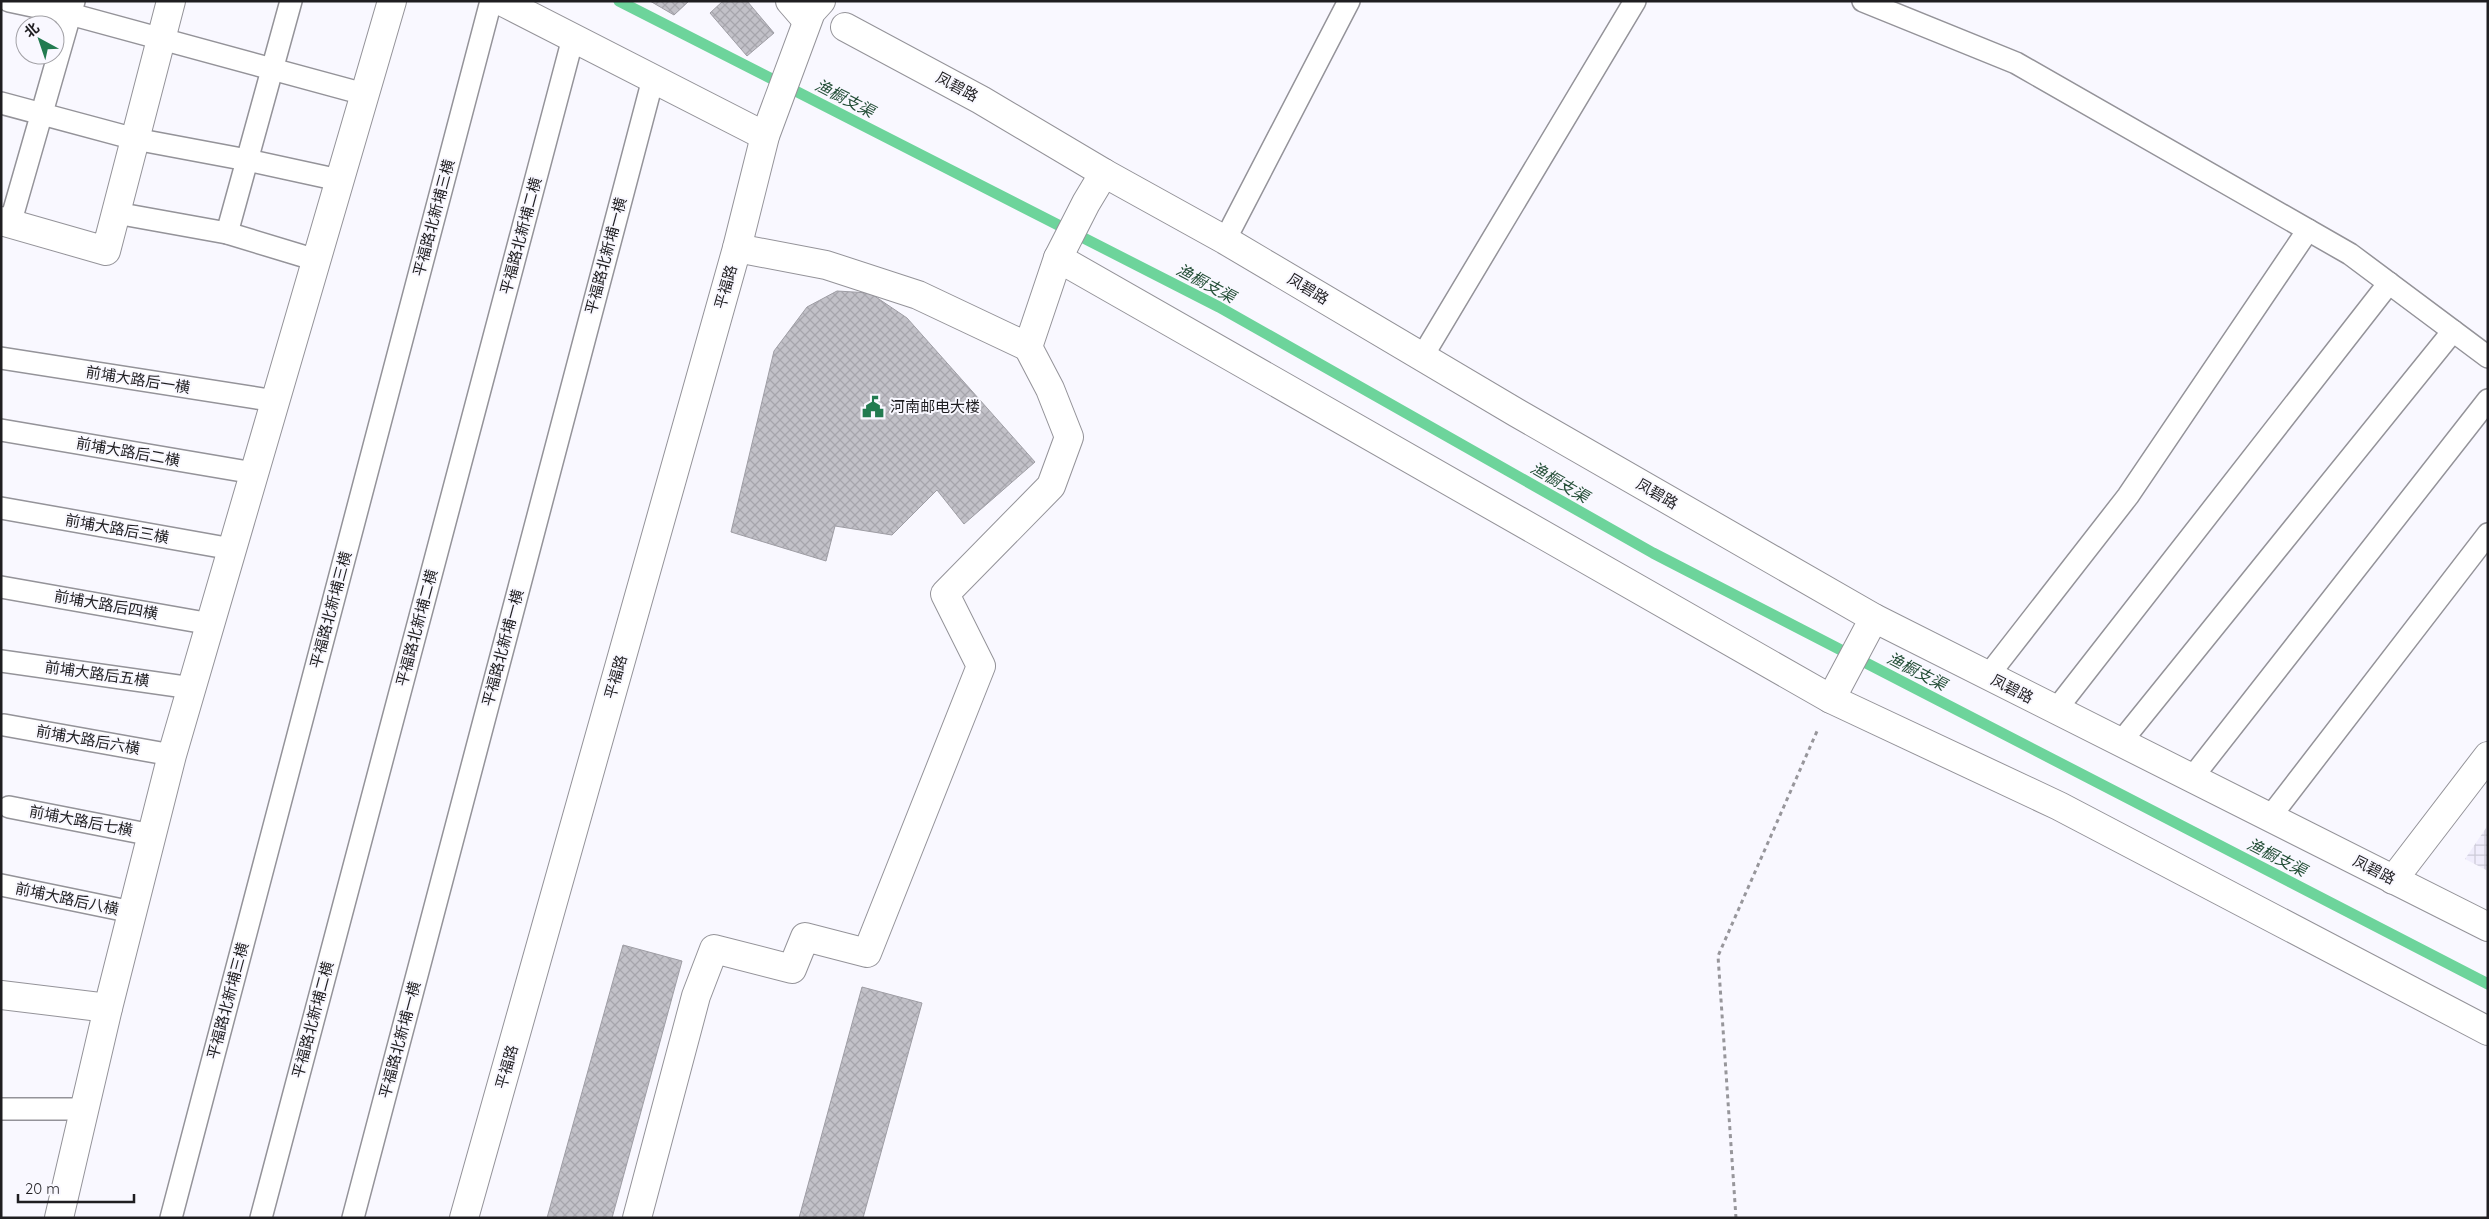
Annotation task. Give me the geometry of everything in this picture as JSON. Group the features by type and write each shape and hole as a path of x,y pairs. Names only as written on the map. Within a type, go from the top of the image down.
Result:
{"street":[{"path":"6,222 106,251 171,1"},
{"path":"59,1218 108,1008 172,756 392,1"},
{"path":"501,1 765,136"},
{"name":"平福路","path":"464,1218 737,248 765,136 812,12 809,5"},
{"name":"凤碧路","path":"844,27 981,100 1104,173 1225,240 1422,357 1874,618 1987,677 2488,927"},
{"path":"1028,347 1058,258 1086,203 1104,173"},
{"path":"638,1218 696,996 714,949 792,969 805,937 867,953 981,666 945,594 1050,486 1069,437 1050,389 1028,347 918,295 826,265 737,248"},
{"path":"1058,258 1831,699 2059,806 2488,1031"},
{"path":"1831,699 1874,618"},
{"path":"2393,880 2488,756"},
{"path":"1,995 108,1008"}],"lane":[{"path":"9,1 72,8 161,40 364,94"},
{"path":"227,233 291,1"},
{"name":"平福路北新埔三横","path":"171,1218 491,1"},
{"path":"1225,240 1349,1"},
{"path":"1422,357 1634,1"},
{"path":"1863,1 2016,63 2350,254 2488,357"},
{"path":"6,222 42,115 72,8"},
{"name":"平福路北新埔二横","path":"261,1218 573,38"},
{"name":"平福路北新埔一横","path":"353,1218 653,79"},
{"path":"1,103 135,139 340,180"},
{"path":"116,213 227,233 316,260"},
{"path":"1987,677 2128,496 2308,230"},
{"path":"2056,711 2388,283"},
{"path":"2120,743 2452,331"},
{"name":"前埔大路后一横","path":"1,358 276,401"},
{"path":"2191,779 2488,400"},
{"name":"前埔大路后二横","path":"1,430 254,474"},
{"name":"前埔大路后三横","path":"1,508 232,549"},
{"path":"2270,817 2488,534"},
{"name":"前埔大路后四横","path":"1,587 211,624"},
{"name":"前埔大路后五横","path":"1,661 192,688"},
{"name":"前埔大路后六横","path":"4,725 172,756"},
{"name":"前埔大路后七横","path":"10,807 152,835"},
{"name":"前埔大路后八横","path":"1,885 132,912"},
{"path":"1,1109 85,1109"}],"path":[{"path":"1736,1218 1718,956 1831,699"}],"shaded area":[{"path":"2488,825 2488,871 2465,859"}],"building":[{"path":"650,1 689,1 674,15"},
{"path":"723,1 747,1 774,33 747,56 710,13"},
{"name":"河南邮电大楼","path":"837,291 870,293 907,318 1035,462 964,524 937,490 892,535 835,526 826,561 731,532 774,351 807,307"},
{"path":"623,945 682,961 612,1218 547,1218"},
{"path":"862,987 922,1003 863,1218 799,1218"}],"waterway":[{"name":"渔橱支渠","path":"619,1 1219,307 1653,553 2488,984"}],"place":[{"name":"河南邮电大楼","path":"873,407"}]}
